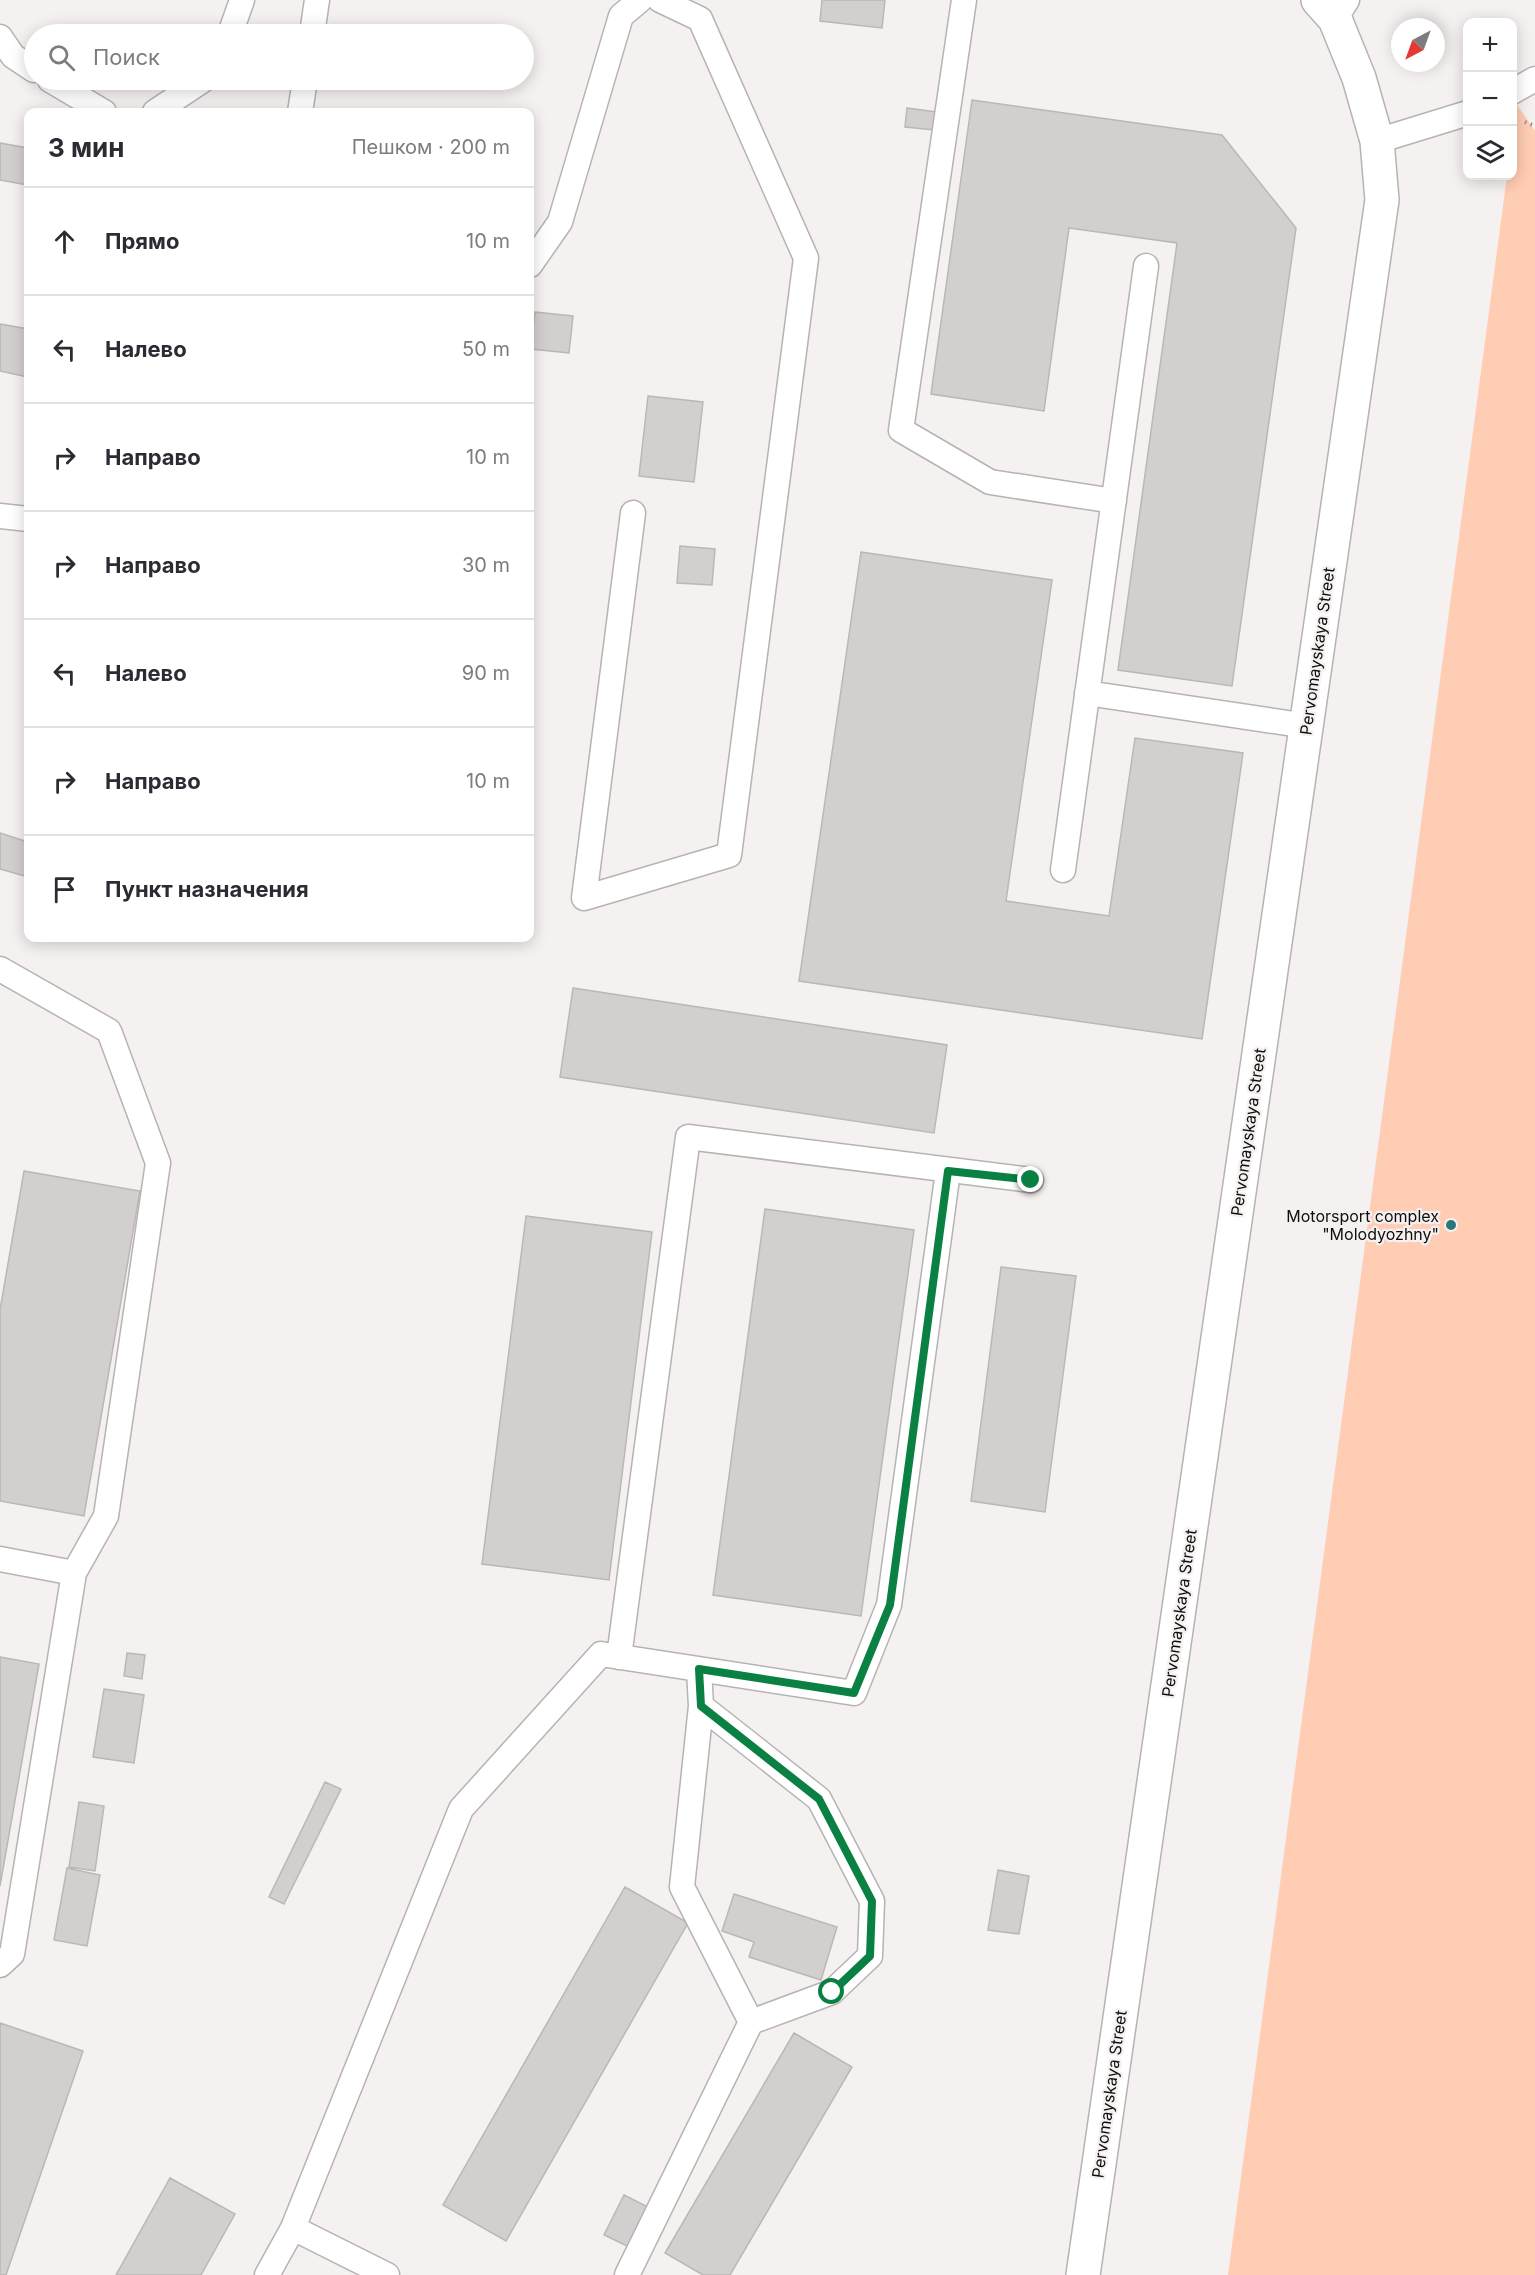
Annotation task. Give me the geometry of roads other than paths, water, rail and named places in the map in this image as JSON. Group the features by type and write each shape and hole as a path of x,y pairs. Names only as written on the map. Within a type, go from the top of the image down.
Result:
{"street":[{"name":"Pervomayskaya Street","path":"1083,2275 1382,200 1377,141 1359,78 1333,6"}],"lane":[{"path":"234,24 242,0"},
{"path":"313,24 317,0"},
{"path":"534,259 560,222 621,16 640,0"},
{"path":"633,513 584,898 729,855 806,258 700,19 660,0"},
{"path":"964,0 901,430 990,482 1114,501"},
{"path":"0,37 13,56 24,63"},
{"path":"1517,89 1535,79"},
{"path":"67,90 97,108"},
{"path":"161,108 188,90"},
{"path":"301,108 303,90"},
{"path":"1377,141 1463,114"},
{"path":"1063,870 1146,266"},
{"path":"0,516 24,519"},
{"path":"1087,693 1307,726"},
{"path":"0,969 109,1031 158,1163 106,1516 74,1573 12,1954 0,1965"},
{"path":"619,1656 688,1137 1031,1180"},
{"path":"267,2275 293,2228 461,1809 601,1654 854,1693 890,1605 948,1171"},
{"path":"0,1559 74,1573"},
{"path":"699,1669 701,1706 682,1887 751,2022"},
{"path":"627,2275 751,2022 832,1992 870,1956 872,1901 819,1799 701,1706"},
{"path":"293,2228 387,2275"}],"place":[{"name":"Motorsport complex \"Molodyozhny\"","path":"1451,1225"}]}
